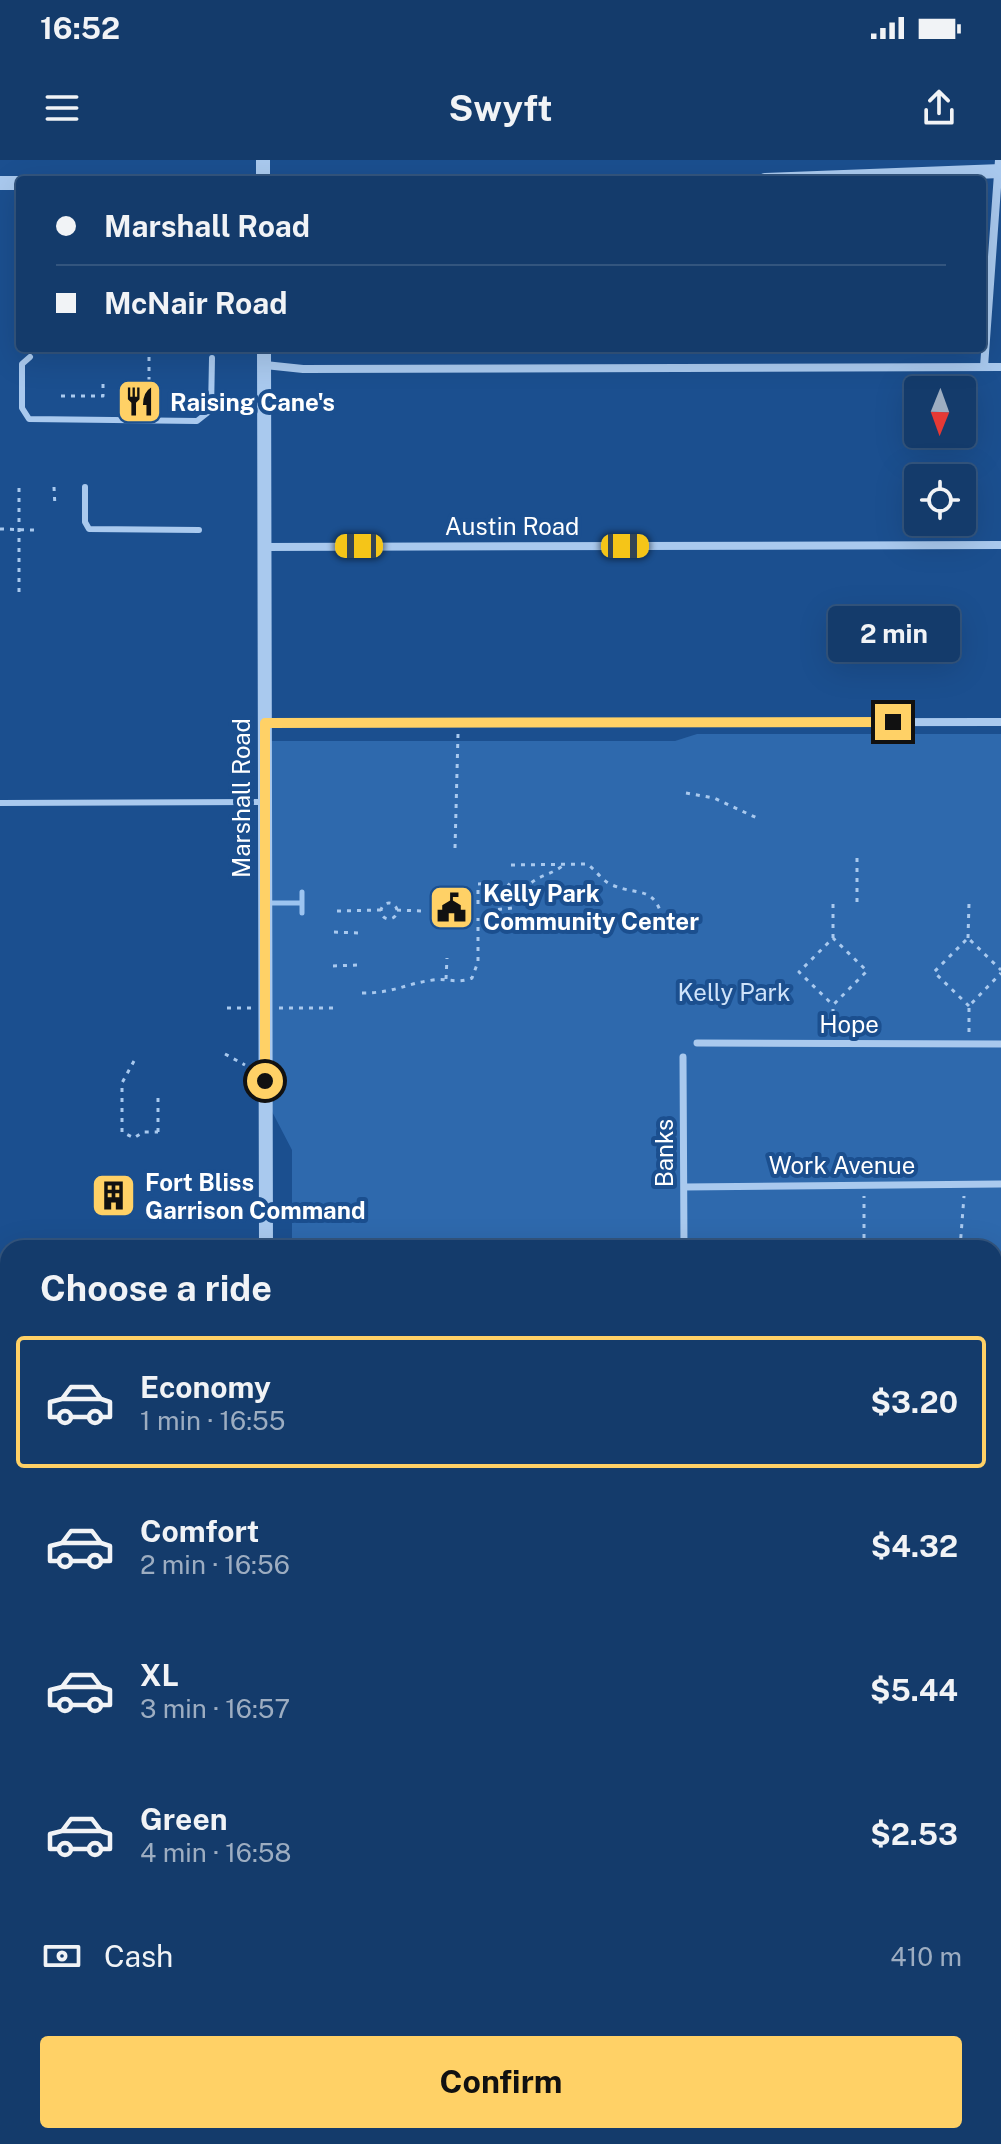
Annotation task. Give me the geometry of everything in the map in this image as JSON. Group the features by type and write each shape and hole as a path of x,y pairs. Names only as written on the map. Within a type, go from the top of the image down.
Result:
{"street":[{"path":"837,176 999,167 986,340"},
{"name":"Marshall Road","path":"264,352 266,1240"},
{"path":"984,367 985,352"},
{"path":"265,365 303,369 1001,367"},
{"name":"Austin Road","path":"263,547 1001,545"},
{"path":"265,723 1001,722"},
{"name":"Hope","path":"697,1043 1001,1044"},
{"name":"Banks","path":"683,1057 684,1240"},
{"name":"Work Avenue","path":"684,1187 1001,1184"}],"lane":[{"path":"30,357 22,364 22,408 29,419 183,421 201,420 211,410 212,358"},
{"path":"85,487 85,522 89,529 199,530"},
{"path":"0,803 266,802"}],"path":[{"path":"149,357 149,382"},
{"path":"61,396 103,396 103,382"},
{"path":"54,487 55,507"},
{"path":"19,488 19,593"},
{"path":"0,529 34,530"},
{"path":"455,848 458,723"},
{"path":"686,793 714,798 757,818"},
{"path":"857,858 857,904"},
{"path":"527,896 533,880 553,874 566,863"},
{"path":"511,865 587,864 611,885 647,893 658,906 664,924"},
{"path":"478,904 478,884 507,883 518,896 527,896"},
{"path":"484,911 512,908 518,896"},
{"path":"527,896 535,909"},
{"path":"337,911 381,910 389,903 397,910 421,911"},
{"path":"969,903 968,938 934,972 969,1006"},
{"path":"833,904 833,938 799,972 833,1005"},
{"path":"381,910 389,919 397,910"},
{"path":"490,911 491,916 502,923"},
{"path":"362,993 387,993 419,982 463,981 475,974 478,918"},
{"path":"334,932 360,933"},
{"path":"833,938 867,971 833,1005 833,1044"},
{"path":"968,938 1001,972 969,1006 969,1044"},
{"path":"446,979 447,958"},
{"path":"333,966 359,965"},
{"path":"225,1054 245,1065"},
{"path":"134,1061 122,1083 122,1132 134,1138 143,1132 158,1133 158,1098"},
{"path":"960,1240 964,1184"},
{"path":"864,1185 864,1240"}],"green space":[{"name":"Kelly Park","path":"697,734 1001,734 1001,1240 292,1240 292,1150 265,1098 265,741 675,741"}],"waterway":[{"path":"302,892 302,913"},
{"path":"267,903 302,903"}],"place":[{"name":"Raising Cane's","path":"139,402"},
{"name":"Kelly Park Community Center","path":"452,907"},
{"name":"Fort Bliss Garrison Command","path":"114,1196"}],"route":[{"path":"265,1081 265,723 893,722"}]}
